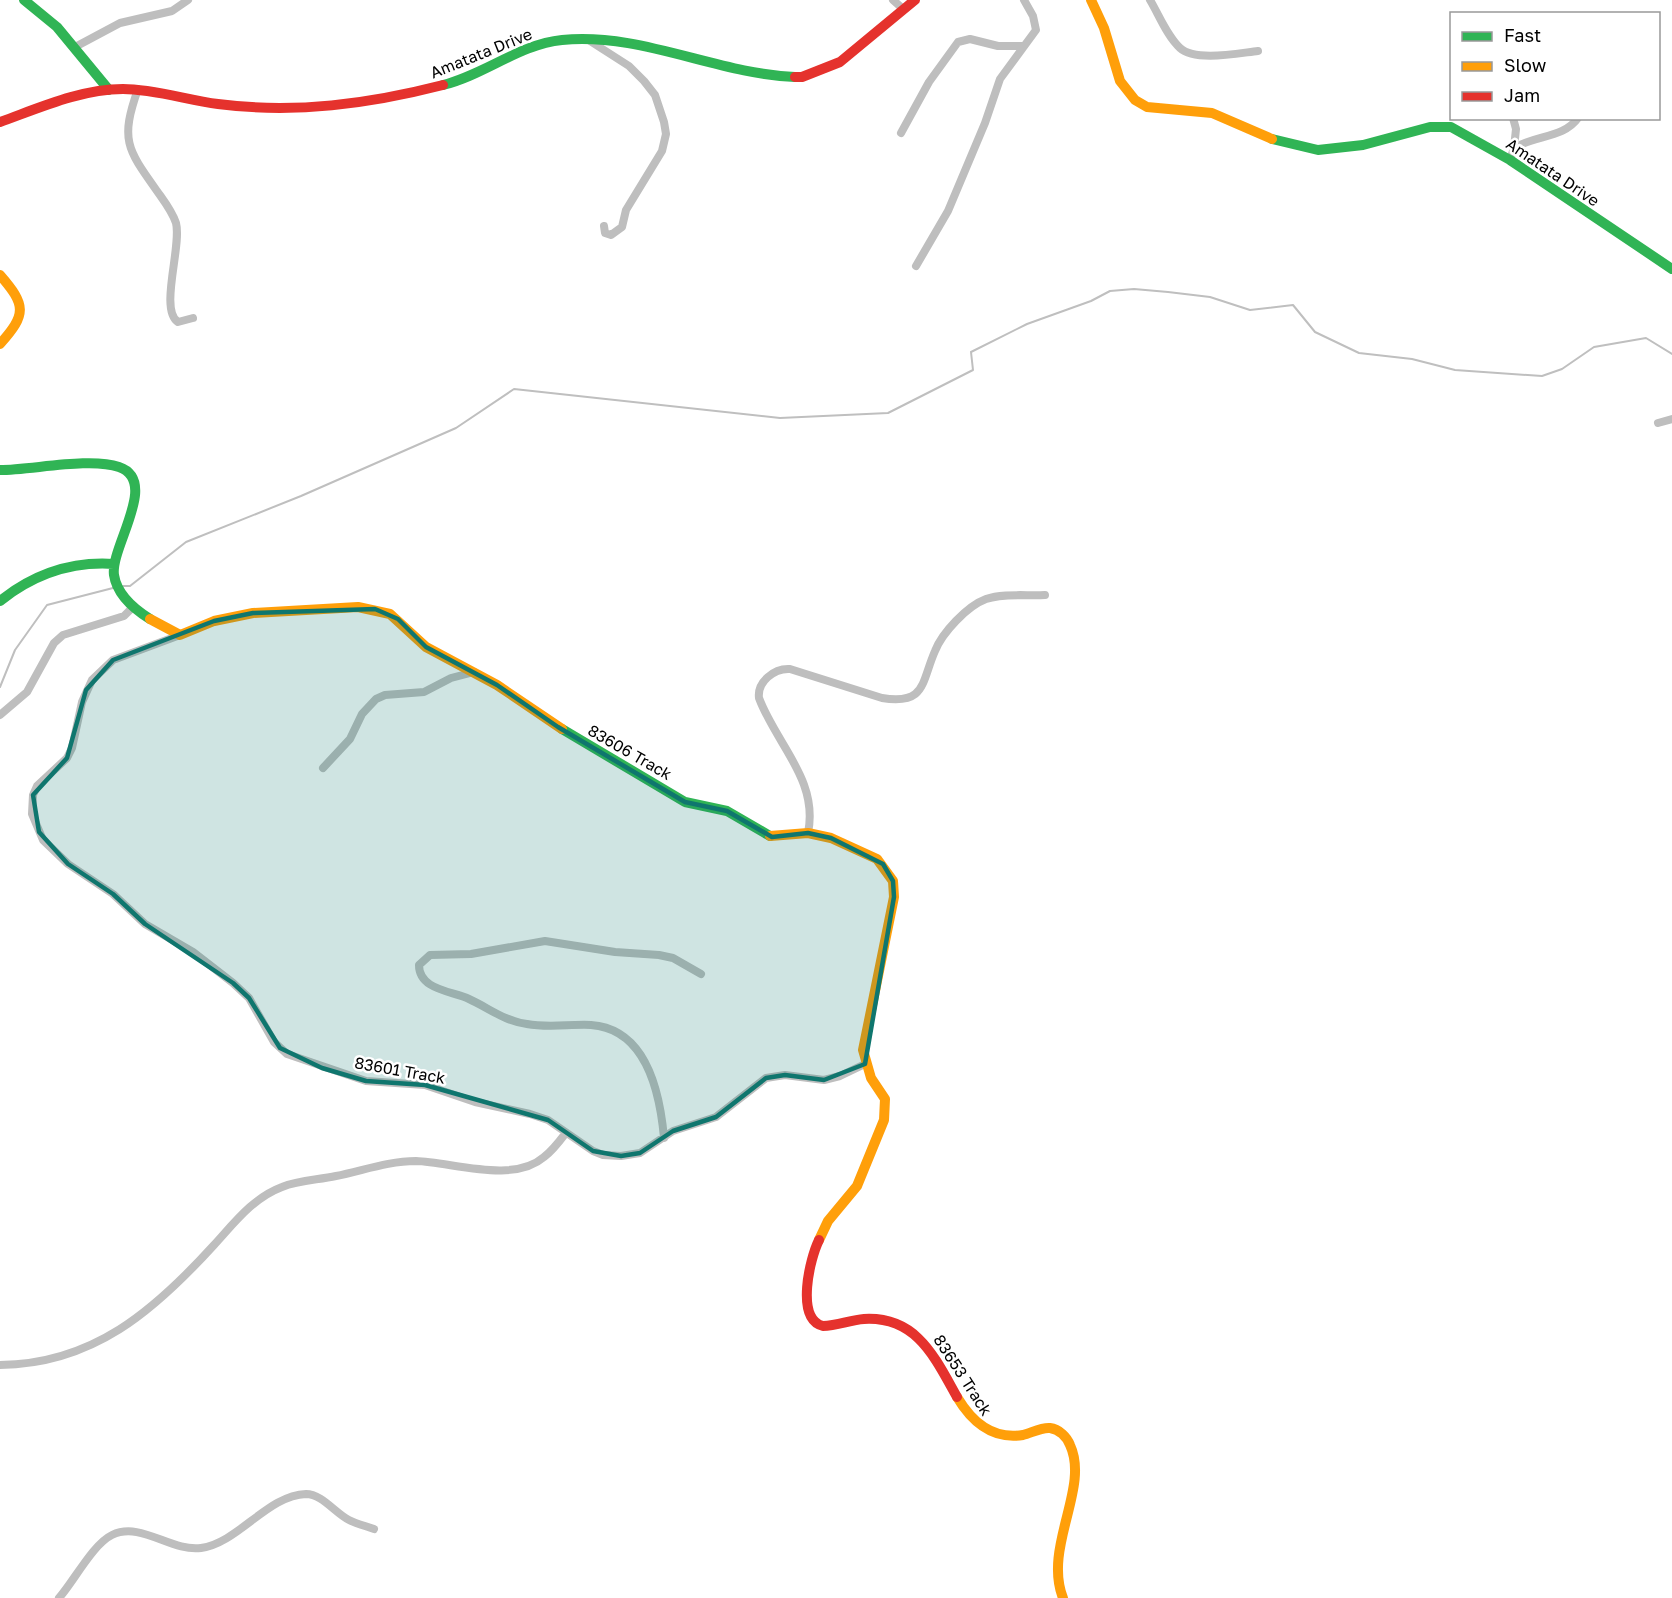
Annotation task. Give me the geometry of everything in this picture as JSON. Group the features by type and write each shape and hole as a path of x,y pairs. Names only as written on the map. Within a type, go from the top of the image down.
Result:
{"street":[{"path":"24,0 57,27 109,90"},
{"path":"75,48 120,23 172,11 188,0"},
{"path":"893,0 902,8"},
{"name":"Amatata Drive","path":"0,122 67,98 109,90 138,89 219,104 315,108 423,92 452,83 538,45 563,40 618,42 770,76 802,77 840,62 902,8 915,0"},
{"path":"916,266 951,203 985,123 1000,79 1036,30 1033,16 1024,0"},
{"name":"Amatata Drive","path":"1091,0 1104,28 1120,81 1135,100 1147,107 1212,113 1271,139 1318,150 1363,145 1430,127 1451,127 1510,160 1672,269"},
{"path":"1150,0 1180,49 1200,55 1258,51"},
{"path":"901,133 934,74 958,42 970,39 998,46 1024,46"},
{"path":"589,40 628,66 650,89 659,105 666,134 662,151 626,210 621,227 611,235 605,232 604,226"},
{"path":"138,89 130,112 128,141 135,159 169,207 176,224 177,250 169,303 171,315 177,322 193,318"},
{"path":"1510,160 1516,129 1514,120"},
{"path":"1514,148 1541,136 1566,131 1576,120"},
{"path":"0,275 14,291 22,308 19,322 0,344"},
{"path":"1658,423 1672,419"},
{"path":"0,470 99,465 123,468 134,482 135,501 114,564 117,586 133,607 180,635"},
{"path":"0,602 12,591 46,573 102,563 114,564"},
{"path":"808,833 811,812 808,790 759,698 760,687 768,676 783,668 790,669 882,698 910,698 924,684 936,647 973,607 987,599 1045,595"},
{"path":"0,715 27,692 54,643 63,635 124,616 133,607"},
{"name":"83606 Track","path":"180,635 214,621 253,613 375,609 398,619 426,647 474,672 558,727 685,802 727,811 772,837 808,833 831,838 877,859 883,864 893,881 894,897 886,948 869,1014 863,1050 866,1064"},
{"name":"83601 Track","path":"180,635 113,660 92,680 82,702 72,748 67,758 37,786 33,795 33,814 43,840 68,864 114,894 145,924 193,952 233,983 253,1004 274,1042 287,1054 366,1081 425,1085 475,1102 508,1108 548,1120 565,1134 603,1155 640,1154 680,1129 716,1117 766,1078 785,1075 824,1080 840,1076 866,1064"},
{"path":"323,768 350,739 363,714 376,699 385,695 424,692 451,678 474,672"},
{"path":"664,1138 654,1079 648,1066 628,1041 607,1028 592,1025 542,1026 509,1021 466,997 433,986 421,974 419,965 430,955 471,954 545,941 606,951 666,956 689,965 701,974"},
{"name":"83653 Track","path":"866,1064 885,1099 884,1120 857,1186 820,1234 808,1273 807,1304 811,1318 819,1326 825,1327 872,1319 892,1321 911,1330 936,1356 967,1414 980,1428 1010,1436 1050,1428 1061,1433 1070,1448 1074,1481 1058,1558 1058,1580 1063,1598"},
{"path":"0,1365 50,1361 111,1336 131,1323 194,1266 256,1201 284,1186 394,1163 417,1161 489,1170 520,1167 542,1159 565,1134"},
{"path":"59,1598 100,1544 117,1533 144,1534 171,1543 199,1548 224,1539 285,1500 307,1494 316,1497 348,1520 374,1529"}],"highlighted area":[{"path":"375,609 398,619 426,647 497,685 558,727 685,802 727,811 772,837 808,833 831,838 883,864 893,881 894,897 865,1064 824,1080 785,1075 766,1078 716,1117 673,1131 640,1153 621,1156 593,1151 548,1120 530,1114 425,1085 366,1081 322,1068 280,1048 249,998 233,983 145,924 113,894 68,864 39,832 33,795 67,758 86,690 113,660 214,621 253,613"}],"waterway":[{"path":"123,586 130,586 186,542 301,496 456,428 514,389 780,418 888,413 973,370 971,352 1027,324 1091,301 1110,291 1134,289 1210,297 1250,310 1293,305 1315,332 1359,353 1412,359 1455,370 1542,376 1562,369 1594,347 1646,338 1672,354"},
{"path":"0,687 15,650 47,605 113,588"}],"traffic: fast":[{"path":"24,0 57,27 109,90"},
{"path":"443,85 531,47 562,40 591,39 650,47 737,69 795,77"},
{"path":"1272,139 1318,150 1363,145 1430,127 1451,127 1510,160 1672,269"},
{"path":"0,470 93,463 119,467 130,475 135,486 134,500 119,548 114,575 122,595 150,619"},
{"path":"0,601 26,583 54,571 83,565 114,564"},
{"path":"562,729 685,802 727,811 770,836"}],"traffic: slow":[{"path":"1091,0 1104,28 1120,81 1135,100 1147,107 1212,113 1272,139"},
{"path":"0,275 15,294 20,310 15,325 0,344"},
{"path":"150,619 180,635 214,621 253,613 358,607 390,614 426,647 497,685 562,729"},
{"path":"770,836 808,833 831,838 877,859 893,881 894,897 863,1050 871,1078 885,1099 884,1120 857,1186 828,1221 819,1240"},
{"path":"957,1397 969,1414 992,1432 1012,1436 1050,1428 1065,1436 1069,1442 1075,1462 1075,1480 1058,1559 1058,1579 1063,1598"}],"traffic: jam":[{"path":"795,77 802,77 840,62 915,0"},
{"path":"0,122 60,100 107,90 135,89 218,104 275,108 360,102 443,85"},
{"path":"819,1240 812,1260 807,1287 809,1312 814,1321 823,1326 864,1319 898,1324 911,1332 932,1354 957,1397"}]}
